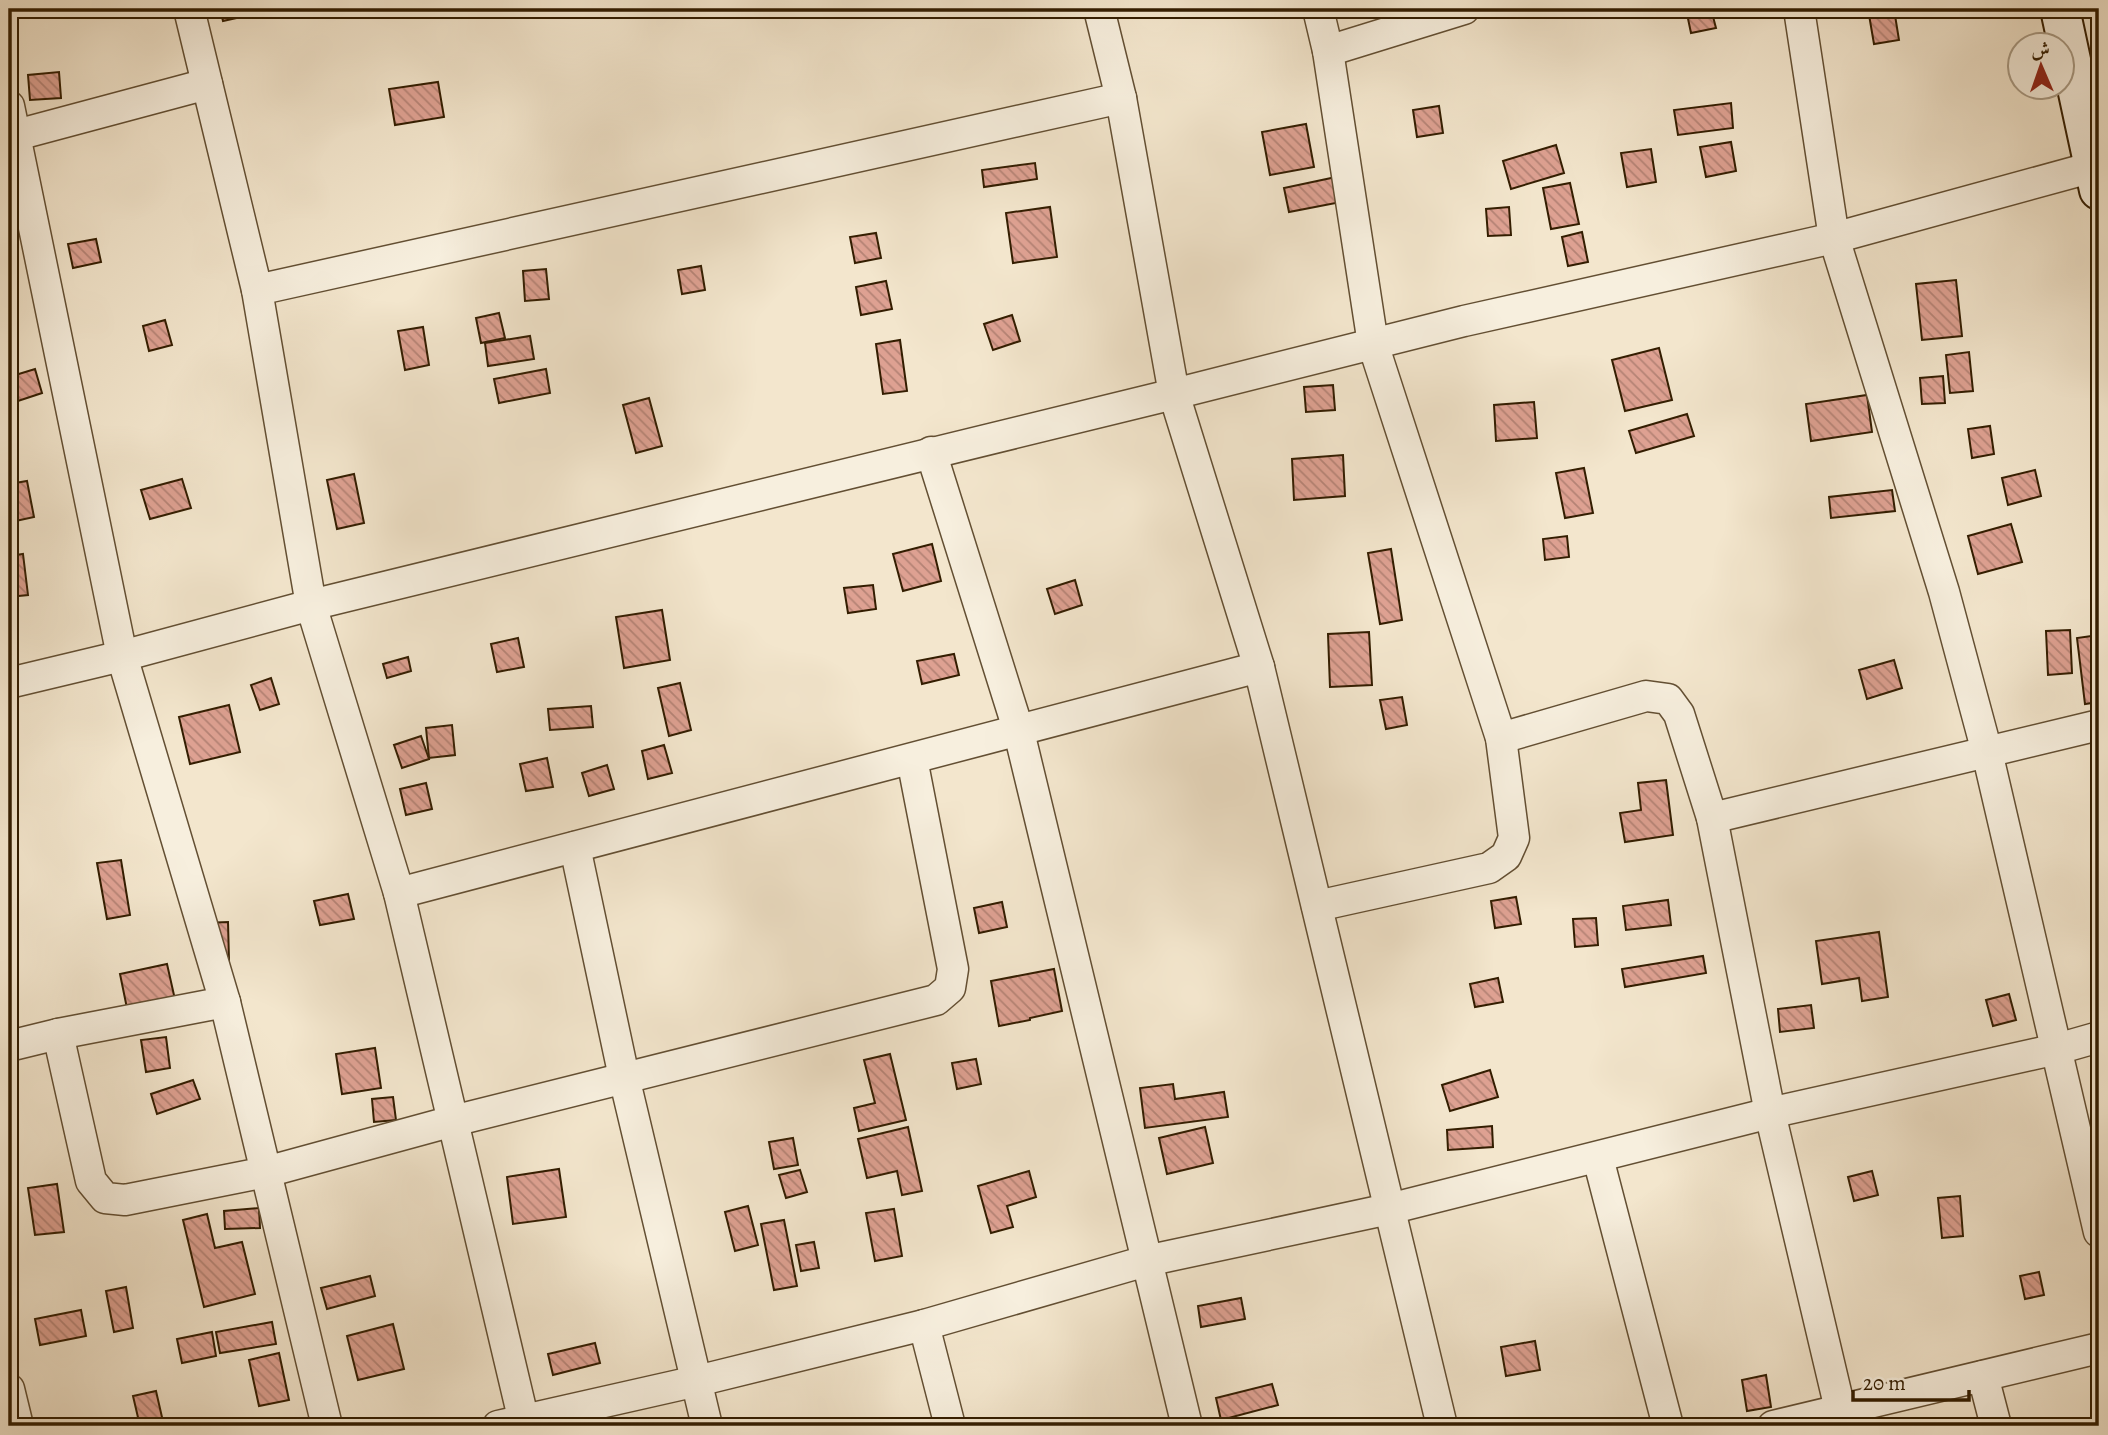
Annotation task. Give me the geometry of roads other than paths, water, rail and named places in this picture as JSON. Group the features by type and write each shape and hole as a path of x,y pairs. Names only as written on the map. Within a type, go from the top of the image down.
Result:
{"main road":[{"path":"2060,9 2096,179"}],"street":[{"path":"189,9 257,290 312,605 399,893 453,1121 516,1424 924,1325 1146,1261 1389,1209 1770,1113 2057,1049 2099,1037"},
{"path":"1100,9 1121,98 1174,394 1259,667 1442,1426"},
{"path":"1317,906 1489,868 1506,856 1514,838 1501,738 1373,344 1328,51 1318,9"},
{"path":"1328,51 1464,9"},
{"path":"1800,9 1834,238 1944,592 1987,752 2099,1232"},
{"path":"12,136 207,84"},
{"path":"257,290 1121,98"},
{"path":"9,106 12,136 122,656 225,1002 327,1426"},
{"path":"9,683 312,605 1464,321 2096,179"},
{"path":"931,452 1019,732 1187,1426"},
{"path":"399,893 1259,667"},
{"path":"1501,738 1646,696 1668,699 1679,715 1712,818 1770,1113 1842,1418"},
{"path":"1712,818 2099,725"},
{"path":"58,1034 91,1181 105,1198 125,1200 266,1172 453,1121 936,1000 950,988 953,969 912,759"},
{"path":"575,847 625,1077 707,1426"},
{"path":"9,1046 225,1002"},
{"path":"1598,1158 1668,1426"},
{"path":"924,1325 950,1426"},
{"path":"1773,1426 1842,1418 1983,1376 2099,1348"},
{"path":"1983,1376 1996,1426"},
{"path":"9,1389 18,1426"}]}
